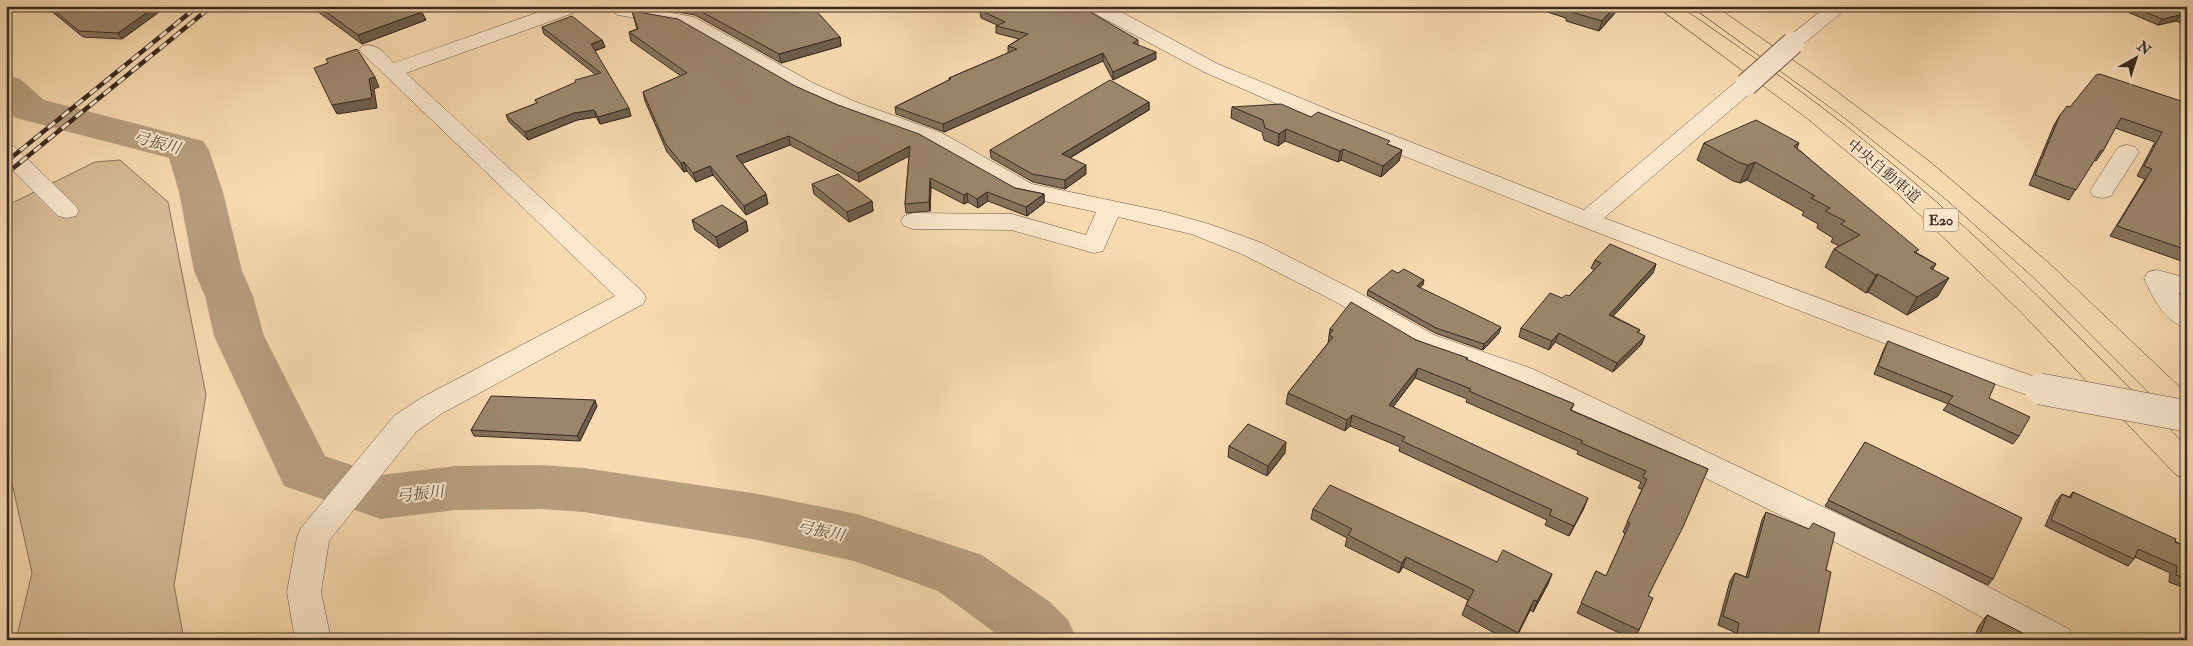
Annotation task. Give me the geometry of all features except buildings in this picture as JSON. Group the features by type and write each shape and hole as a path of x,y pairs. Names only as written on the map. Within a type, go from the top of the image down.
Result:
{"highway":[{"name":"中央自動車道","path":"1666,6 1772,81 1856,146 1950,228 2068,342 2187,467"},
{"name":"中央自動車道","path":"1701,6 1794,68 1902,150 1991,225 2105,331 2187,414"}],"street":[{"path":"392,71 575,6"},
{"path":"615,6 625,11 687,21 805,88 848,107 934,138 1025,190 1110,207 1200,229 1253,249 1345,296 1424,342 1523,376 1948,582 2056,640"},
{"path":"1095,6 1212,68 1326,116 1587,220 1948,357 2040,389 2187,414"},
{"path":"1587,220 1793,43 1839,6"},
{"path":"313,640 304,592 313,537 404,424 431,406 633,298 369,50"},
{"path":"6,151 67,210"},
{"path":"2102,191 2127,152"},
{"path":"913,221 1012,222 1094,245 1110,207"},
{"path":"2187,287 2157,278 2168,301 2187,319"}],"shaded area":[{"path":"120,160 168,202 206,395 174,585 184,640 16,640 32,573 6,456 6,206 95,162"}],"waterway":[{"name":"弓振川","path":"6,87 30,109 188,150 201,192 218,271 229,296 239,336 304,471 381,497 456,488 541,487 584,490 758,517 857,538 960,573 1028,621 1045,640"}],"railway":[{"path":"6,162 198,6"},
{"path":"6,174 212,6"}]}
